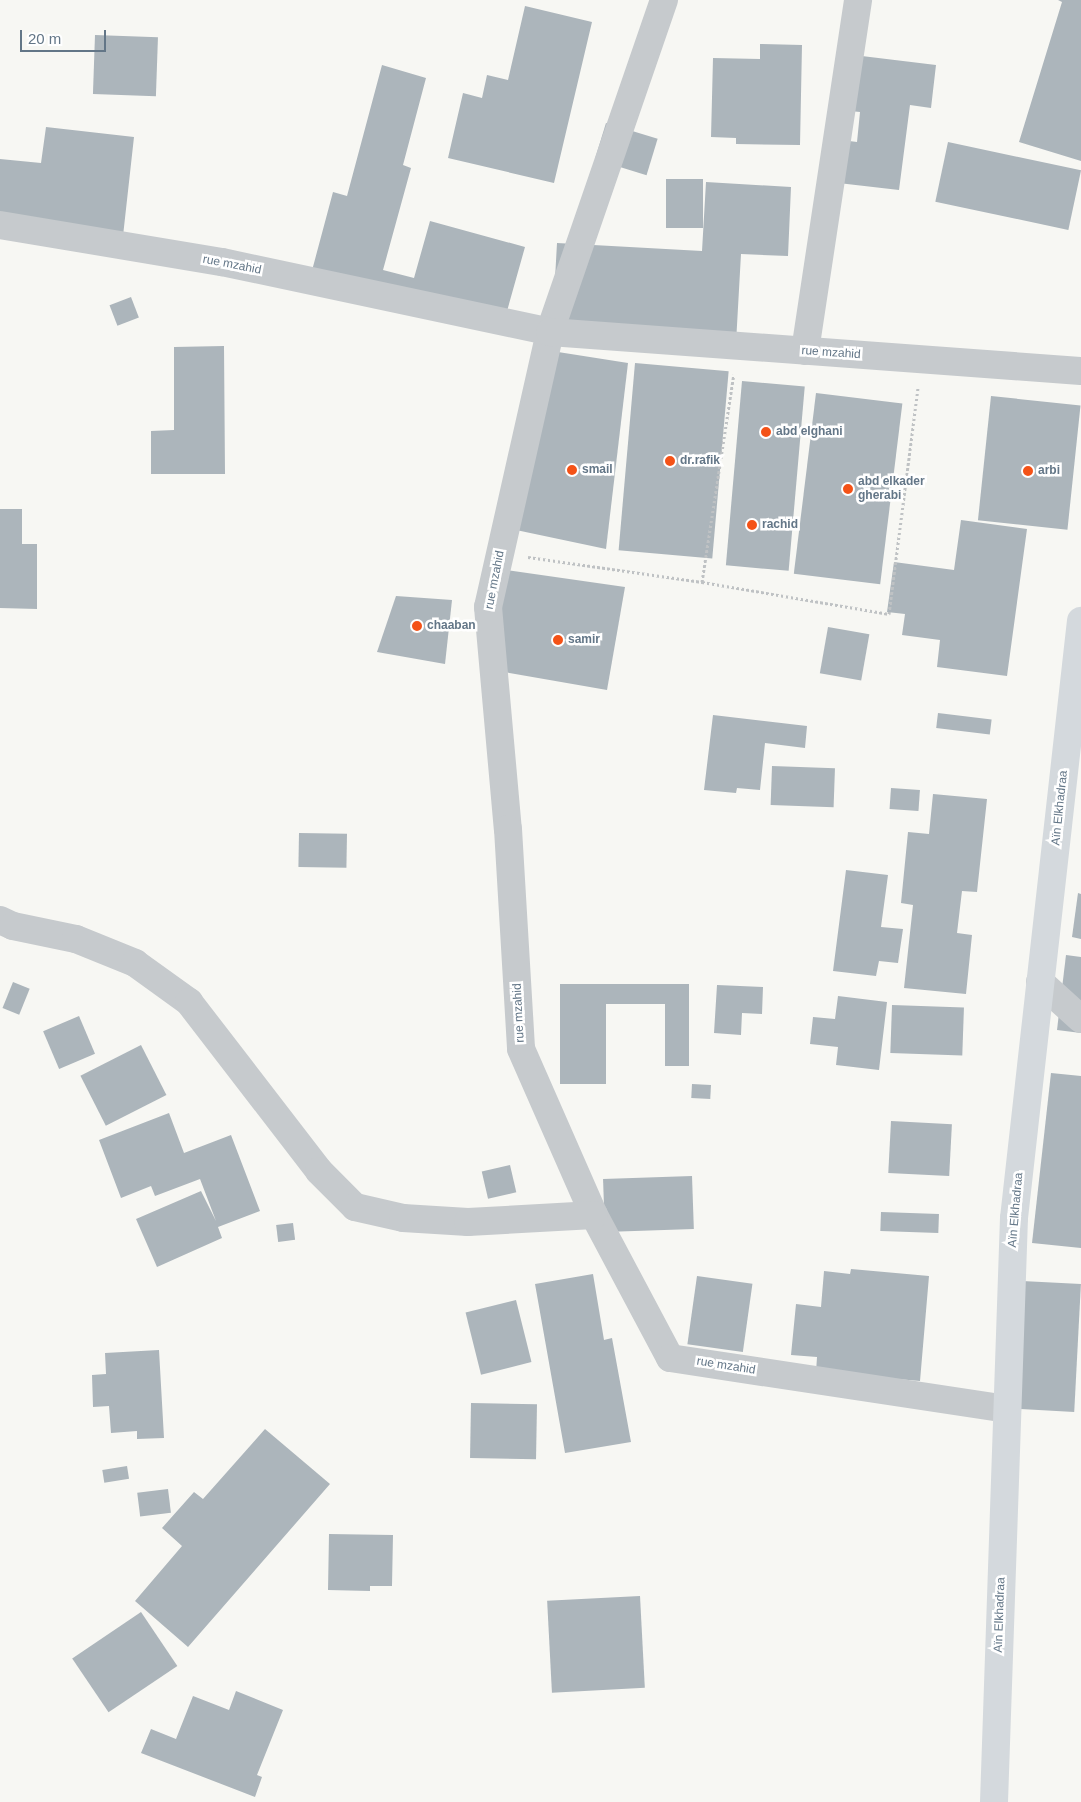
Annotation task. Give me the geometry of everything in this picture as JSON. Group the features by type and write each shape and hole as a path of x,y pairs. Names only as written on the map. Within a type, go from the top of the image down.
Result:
{"main road":[{"name":"Aïn Elkhadraa","path":"994,1802 1014,1218 1081,621"}],"street":[{"name":"rue mzahid","path":"664,0 550,332 488,607 508,829 521,1049 594,1215 670,1358 1007,1408"},
{"path":"805,351 858,0"},
{"name":"rue mzahid","path":"0,224 222,262 550,332 1081,372"},
{"path":"0,920 13,926 76,939 135,963 189,1002 319,1171 355,1207 403,1218 468,1222 594,1215"},
{"path":"1040,982 1081,1018"}],"path":[{"path":"702,582 739,346"},
{"path":"500,552 702,582 888,614 922,360"}],"building":[{"path":"1058,0 1081,0 1081,161 1019,142 1062,2"},
{"path":"525,6 592,22 554,183 448,158 463,93 482,98 487,75 508,80"},
{"path":"95,35 158,37 156,96 93,94"},
{"path":"760,44 802,45 800,145 736,144 736,138 711,137 713,58 760,59"},
{"path":"837,53 936,65 931,108 910,105 899,190 821,181 826,138 857,142 860,112 830,109"},
{"path":"382,65 426,78 403,165 411,168 383,270 414,278 430,221 525,247 502,329 310,278 333,192 347,196"},
{"path":"606,123 658,139 647,175 595,159"},
{"path":"46,127 134,137 123,236 0,222 0,159 41,163"},
{"path":"948,142 1081,170 1068,230 935,202"},
{"path":"666,179 703,179 703,228 666,228"},
{"path":"706,182 791,187 788,256 741,254 736,343 552,333 557,243 702,251"},
{"path":"131,297 139,318 117,326 110,305"},
{"path":"224,346 225,474 151,474 151,431 174,430 174,347"},
{"name":"smail","path":"558,352 628,363 606,549 516,530"},
{"name":"dr.rafik","path":"635,363 729,371 712,558 619,550"},
{"path":"742,381 805,386 789,571 726,565"},
{"name":"abd elkader gherabi","path":"816,393 902,404 880,584 794,574"},
{"name":"arbi","path":"991,396 1081,405 1067,530 978,520"},
{"path":"0,509 22,509 22,544 37,544 37,609 0,608"},
{"path":"961,520 1027,529 1007,676 937,667 940,640 902,635 905,614 887,612 894,562 954,570"},
{"name":"samir","path":"507,570 625,587 607,690 504,672 498,608"},
{"name":"chaaban","path":"396,596 452,600 445,664 377,652"},
{"path":"828,627 869,634 861,681 820,673"},
{"path":"938,713 992,720 990,734 936,728"},
{"path":"713,715 807,726 805,748 765,743 760,790 737,788 736,793 704,790"},
{"path":"772,766 835,768 834,807 771,805"},
{"path":"891,788 920,790 918,811 890,809"},
{"path":"933,794 987,799 977,892 962,891 957,933 972,935 966,994 904,988 913,905 901,903 908,832 929,834"},
{"path":"299,833 347,834 346,868 298,867"},
{"path":"846,870 888,875 881,927 903,929 898,963 879,961 876,976 833,971"},
{"path":"1078,893 1081,894 1081,939 1072,937"},
{"path":"1066,955 1081,957 1081,1033 1057,1030"},
{"path":"13,982 30,989 19,1015 3,1008"},
{"path":"560,984 689,984 689,1066 665,1066 665,1004 606,1004 606,1084 560,1084"},
{"path":"717,985 763,987 762,1014 742,1013 741,1035 714,1033"},
{"path":"838,996 887,1002 879,1070 836,1065 838,1047 810,1044 813,1017 835,1019"},
{"path":"892,1005 964,1008 962,1055 890,1053"},
{"path":"79,1016 95,1054 59,1069 43,1031"},
{"path":"141,1045 166,1095 106,1126 80,1076"},
{"path":"1051,1073 1081,1076 1081,1248 1032,1243"},
{"path":"692,1084 711,1085 710,1099 691,1098"},
{"path":"169,1113 184,1153 231,1135 260,1211 218,1227 222,1238 157,1267 136,1219 201,1191 216,1221 200,1179 155,1196 151,1186 121,1198 99,1140"},
{"path":"891,1121 952,1124 949,1176 888,1173"},
{"path":"510,1165 516,1192 488,1199 482,1172"},
{"path":"692,1176 694,1229 605,1232 603,1179"},
{"path":"881,1212 939,1214 938,1233 880,1231"},
{"path":"293,1223 295,1240 278,1242 276,1225"},
{"path":"851,1269 929,1276 920,1381 816,1372 817,1357 791,1355 796,1304 821,1307 824,1271 850,1274"},
{"path":"593,1274 604,1340 612,1338 631,1442 565,1453 535,1284"},
{"path":"697,1276 752,1284 743,1352 687,1344"},
{"path":"1022,1281 1081,1284 1074,1412 1015,1409"},
{"path":"516,1300 531,1362 481,1375 466,1313"},
{"path":"159,1350 164,1438 137,1439 137,1431 111,1433 109,1406 93,1407 92,1375 106,1374 105,1353"},
{"path":"471,1403 537,1404 536,1459 470,1458"},
{"path":"265,1429 330,1484 188,1647 135,1601 182,1546 162,1528 194,1492 203,1499"},
{"path":"127,1466 129,1479 104,1483 102,1470"},
{"path":"168,1489 171,1513 140,1517 137,1493"},
{"path":"329,1534 393,1535 392,1586 370,1586 370,1591 328,1590"},
{"path":"640,1596 645,1688 552,1693 547,1601"},
{"path":"141,1612 177,1666 109,1712 72,1658"},
{"path":"236,1691 283,1710 257,1775 262,1777 255,1797 141,1753 151,1729 176,1739 193,1696 229,1710"}],"place":[{"name":"abd elghani","path":"766,432"},
{"name":"dr.rafik","path":"670,461"},
{"name":"smail","path":"572,470"},
{"name":"arbi","path":"1028,471"},
{"name":"abd elkader gherabi","path":"848,489"},
{"name":"rachid","path":"752,525"},
{"name":"chaaban","path":"417,626"},
{"name":"samir","path":"558,640"}]}
